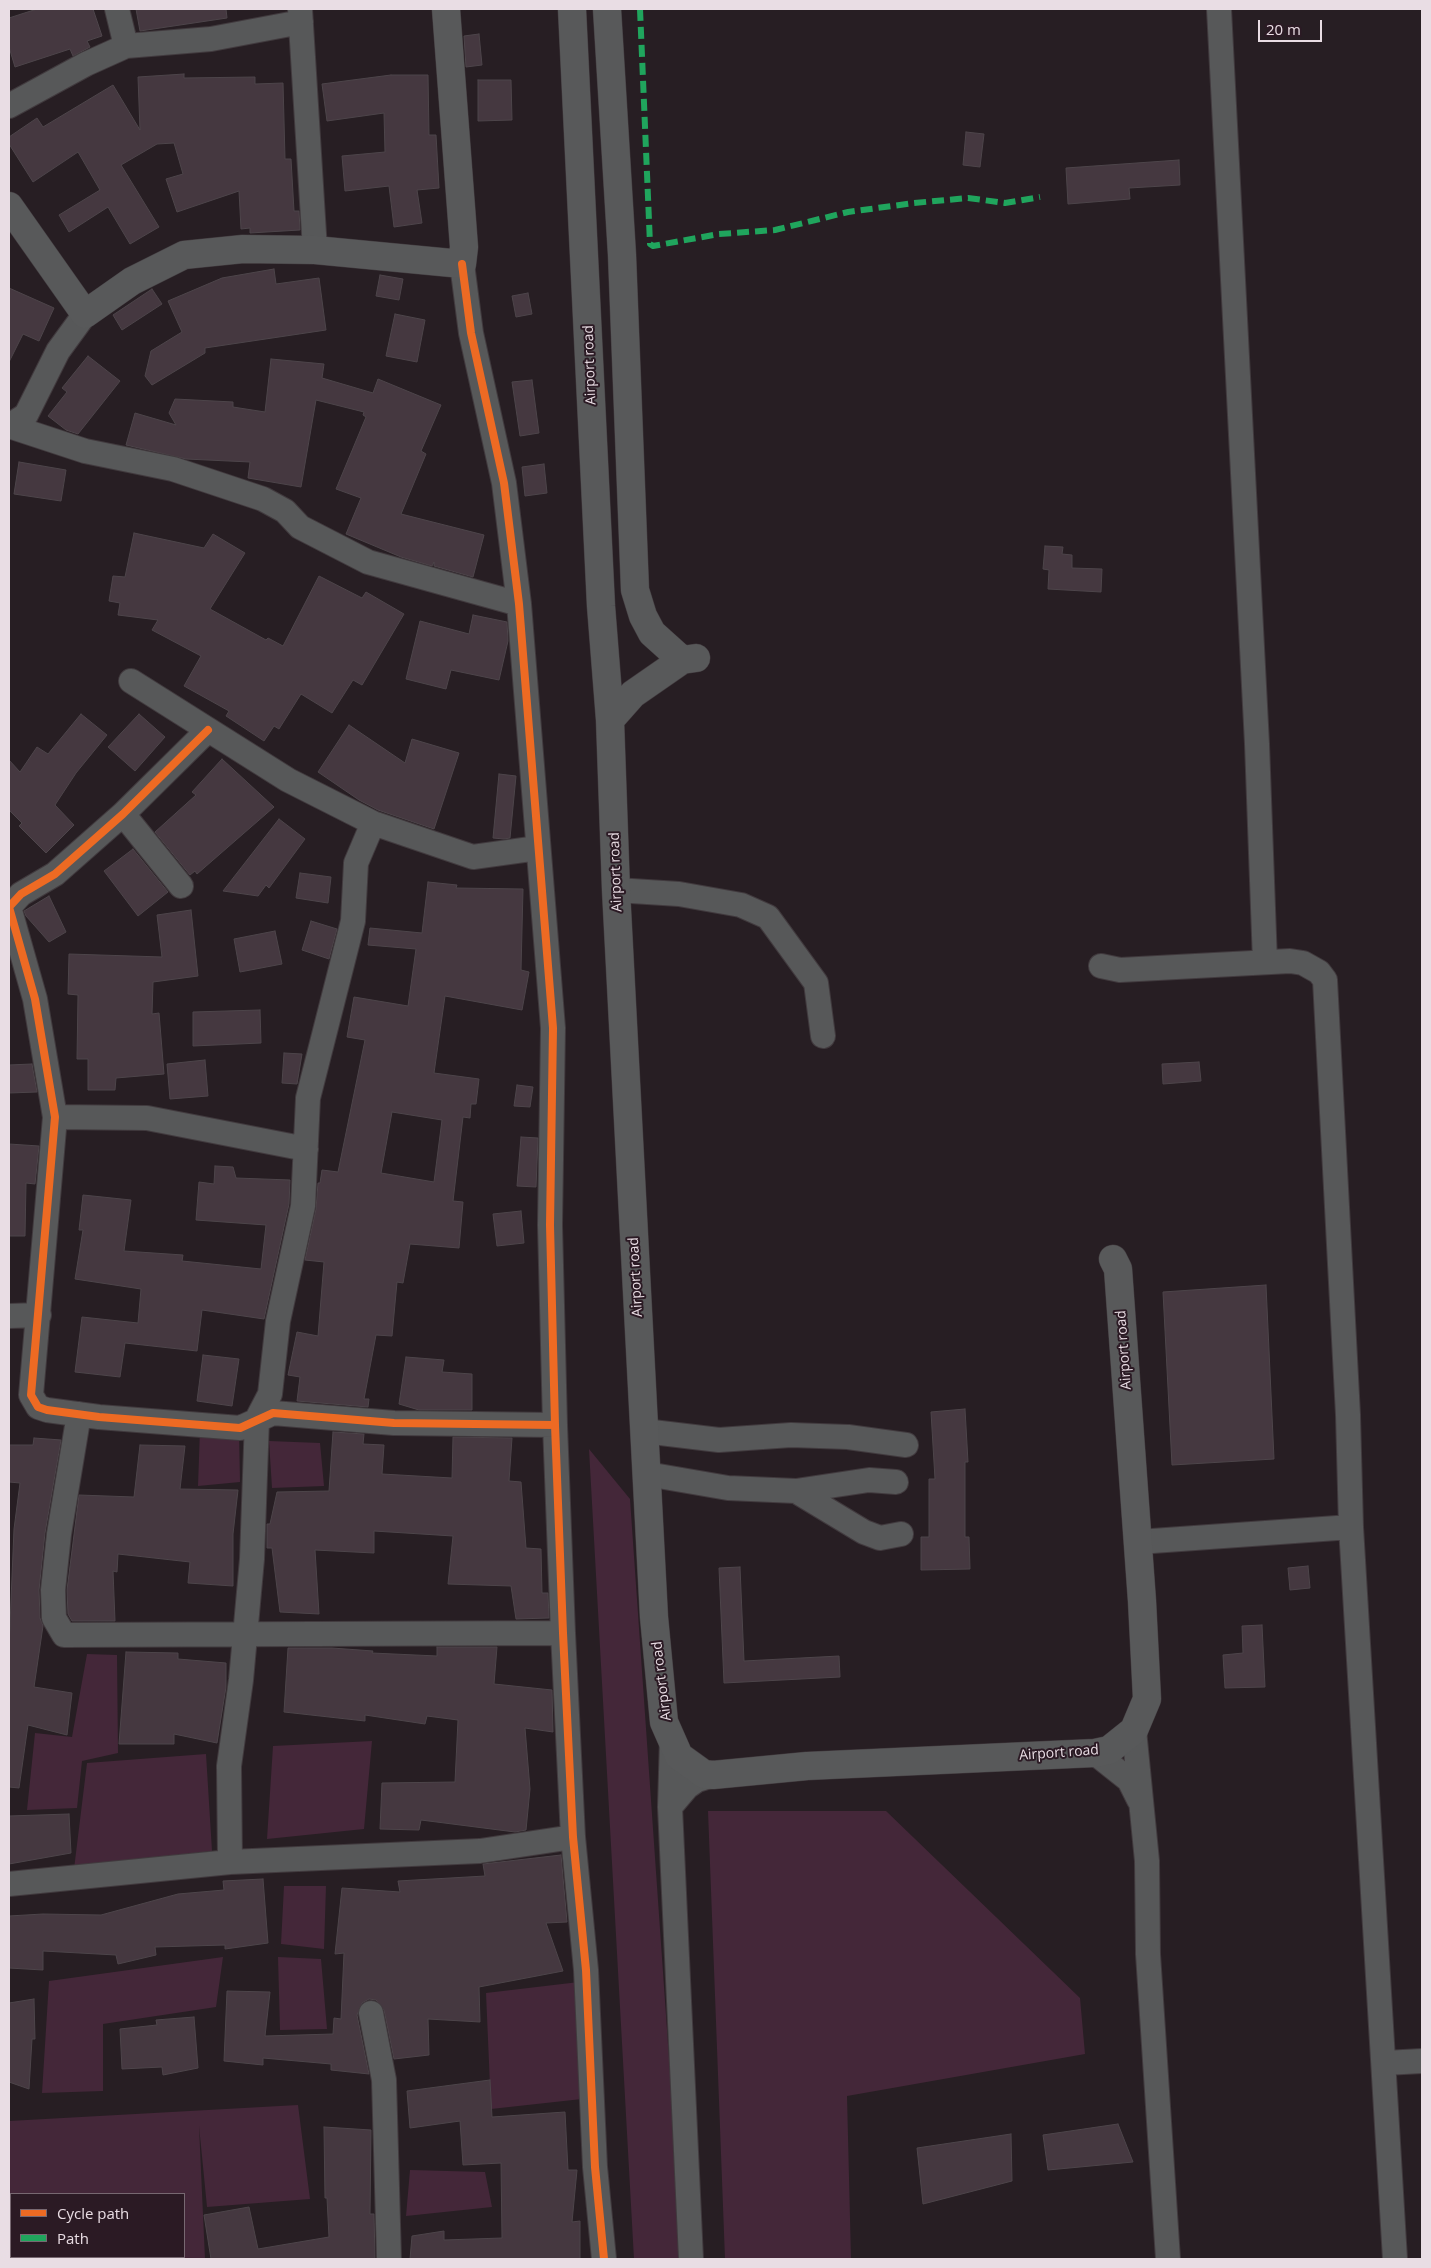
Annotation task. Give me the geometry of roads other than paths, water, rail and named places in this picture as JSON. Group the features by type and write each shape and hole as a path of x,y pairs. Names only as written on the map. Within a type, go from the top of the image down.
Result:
{"main road":[{"path":"9,206 85,314 132,280 184,255 243,248 315,250 462,264 464,247 446,9"},
{"name":"Airport road","path":"572,9 581,149 601,606 610,720 616,890 655,1626 664,1722 679,1756 704,1774 713,1775 807,1766 1095,1753 1109,1750 1134,1730 1147,1699 1138,1542 1118,1269 1114,1259"},
{"path":"607,9 622,255 635,590 643,616 652,633 689,659 632,694 610,720"},
{"path":"581,149 614,148"}],"street":[{"path":"118,9 126,46"},
{"path":"1219,9 1257,744 1265,962"},
{"path":"9,106 86,64 126,46 211,39 300,15 315,250"},
{"path":"462,264 471,333 504,483 519,604 553,1028 550,1224 563,1633 573,1837 586,1970 595,2167 604,2259"},
{"path":"9,426 26,414 58,351 85,314"},
{"path":"9,426 85,451 174,469 263,499 285,511 300,527 368,562 519,604"},
{"path":"131,681 288,780 373,823 473,857 538,848"},
{"path":"208,730 123,814 55,874 21,894 9,907 16,962 35,999 55,1117 31,1395 38,1407 79,1414 240,1428 273,1413 394,1423 555,1425"},
{"path":"123,814 181,886"},
{"path":"230,1862 229,1766 252,1559 257,1419 270,1394 278,1321 303,1206 308,1098 353,921 356,863 373,823"},
{"path":"616,890 679,894 741,905 768,917 816,983 823,1036"},
{"path":"1101,966 1120,970 1265,962 1303,963 1319,972 1325,980 1348,1415 1351,1527 1385,2063 1395,2259"},
{"path":"55,1117 147,1118 306,1149"},
{"path":"9,1316 39,1315"},
{"path":"79,1414 59,1534 54,1590 54,1618 64,1635 563,1633"},
{"path":"644,1431 719,1440 791,1435 848,1437 906,1445"},
{"path":"647,1474 728,1488 796,1491 868,1480 896,1482"},
{"path":"796,1491 864,1532 880,1538 901,1534"},
{"path":"1138,1542 1351,1527"},
{"path":"1134,1730 1147,1861 1148,1954 1168,2259"},
{"path":"672,1738 670,1807 691,2259"},
{"path":"1095,1753 1129,1780 1140,1800 1147,1861"},
{"path":"670,1807 687,1787 697,1780 713,1775"},
{"path":"9,1884 230,1862 480,1851 573,1837"},
{"path":"372,2013 384,2080 389,2259"},
{"path":"1385,2063 1422,2060"}]}
